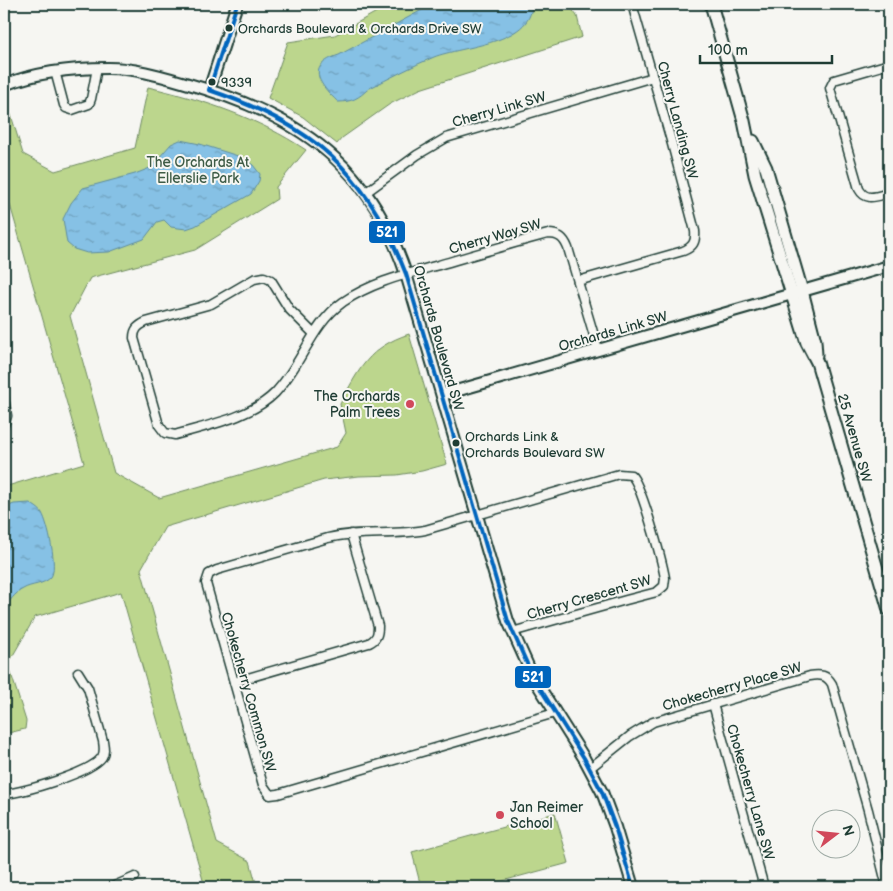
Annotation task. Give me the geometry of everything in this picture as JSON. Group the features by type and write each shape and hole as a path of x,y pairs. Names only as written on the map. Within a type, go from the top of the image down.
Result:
{"main road":[{"name":"25 Avenue SW","path":"710,4 744,121 766,168 797,292 815,341 817,362 889,610"}],"street":[{"path":"209,90 237,4"},
{"name":"Cherry Landing SW","path":"578,281 683,251 694,244 695,231 632,4"},
{"path":"889,64 837,79 832,82 831,93 861,193 865,196 875,197 889,193"},
{"path":"55,71 64,105 72,110 89,104 97,68"},
{"name":"Orchards Boulevard SW","path":"4,85 55,71 97,68 135,70 209,90 263,110 297,129 344,167 365,193 387,228 399,253 512,632 533,678 590,768 608,806 633,887"},
{"name":"Cherry Link SW","path":"365,193 417,155 446,138 653,77"},
{"name":"Cherry Way SW","path":"406,274 548,234 556,234 565,241 598,349"},
{"name":"Orchards Link SW","path":"442,395 889,266"},
{"path":"314,334 289,309 274,283 264,277 254,280 211,304 146,322 140,325 134,332 134,338 159,425 165,433 174,434 230,418 273,400 323,321 346,300 371,286 406,274"},
{"path":"4,398 8,416 4,425"},
{"name":"Cherry Crescent SW","path":"476,516 619,474 632,475 638,484 664,573 664,586 657,592 512,632"},
{"name":"Chokecherry Common SW","path":"476,516 415,532 351,534 328,538 217,570 209,574 206,587 263,785 267,793 273,795 555,713"},
{"path":"234,682 369,643 375,639 378,635 378,626 351,534"},
{"path":"4,794 24,791 55,782 90,766 101,758 104,748 103,742 88,688 78,672"},
{"name":"Chokecherry Place SW","path":"590,768 645,726 660,720 816,675 823,675 829,680 868,810 888,887"},
{"name":"Chokecherry Lane SW","path":"713,704 764,887"},
{"path":"112,887 135,877"}],"green space":[{"path":"391,4 568,4 577,16 582,37 420,89 390,104 342,138 337,144 303,117 268,98 288,42 335,35"},
{"name":"The Orchards At Ellerslie Park","path":"148,87 230,111 269,128 306,150 276,187 277,199 195,250 90,278 70,316 114,473 159,498 337,447 346,433 340,404 353,380 375,353 395,339 409,334 447,464 397,475 359,476 324,480 165,527 141,569 217,843 250,861 257,887 205,887 121,592 35,617 8,664 26,721 25,729 4,734 4,487 84,463 4,184 4,100 6,99 23,154 55,171 135,148"},
{"path":"555,813 569,863 480,887 421,887 412,852"}],"water":[{"path":"433,4 532,4 529,17 521,28 508,35 494,41 434,57 368,89 355,99 338,102 325,89 319,76 319,70 328,59 339,55"},
{"path":"180,140 238,156 253,165 260,174 259,181 251,194 195,226 186,229 171,227 164,220 157,222 144,239 109,252 87,253 74,249 67,243 63,219 71,203 83,188 150,168 171,144"},
{"path":"30,503 40,510 44,518 53,555 53,572 51,577 45,582 26,587 20,591 4,608 4,508 14,504"}],"transit line":[{"name":"521","path":"209,90 237,4"},
{"name":"521","path":"209,90 278,119 306,136 332,157 354,180 373,207 390,238 406,274 508,621 533,677 584,758 602,792 615,827 633,887"}],"place":[{"name":"Orchards Boulevard & Orchards Drive SW","path":"229,28"},
{"name":"9339","path":"212,82"},
{"name":"The Orchards Palm Trees","path":"410,404"},
{"name":"Orchards Link & Orchards Boulevard SW","path":"456,443"},
{"name":"Jan Reimer School","path":"500,815"}]}
